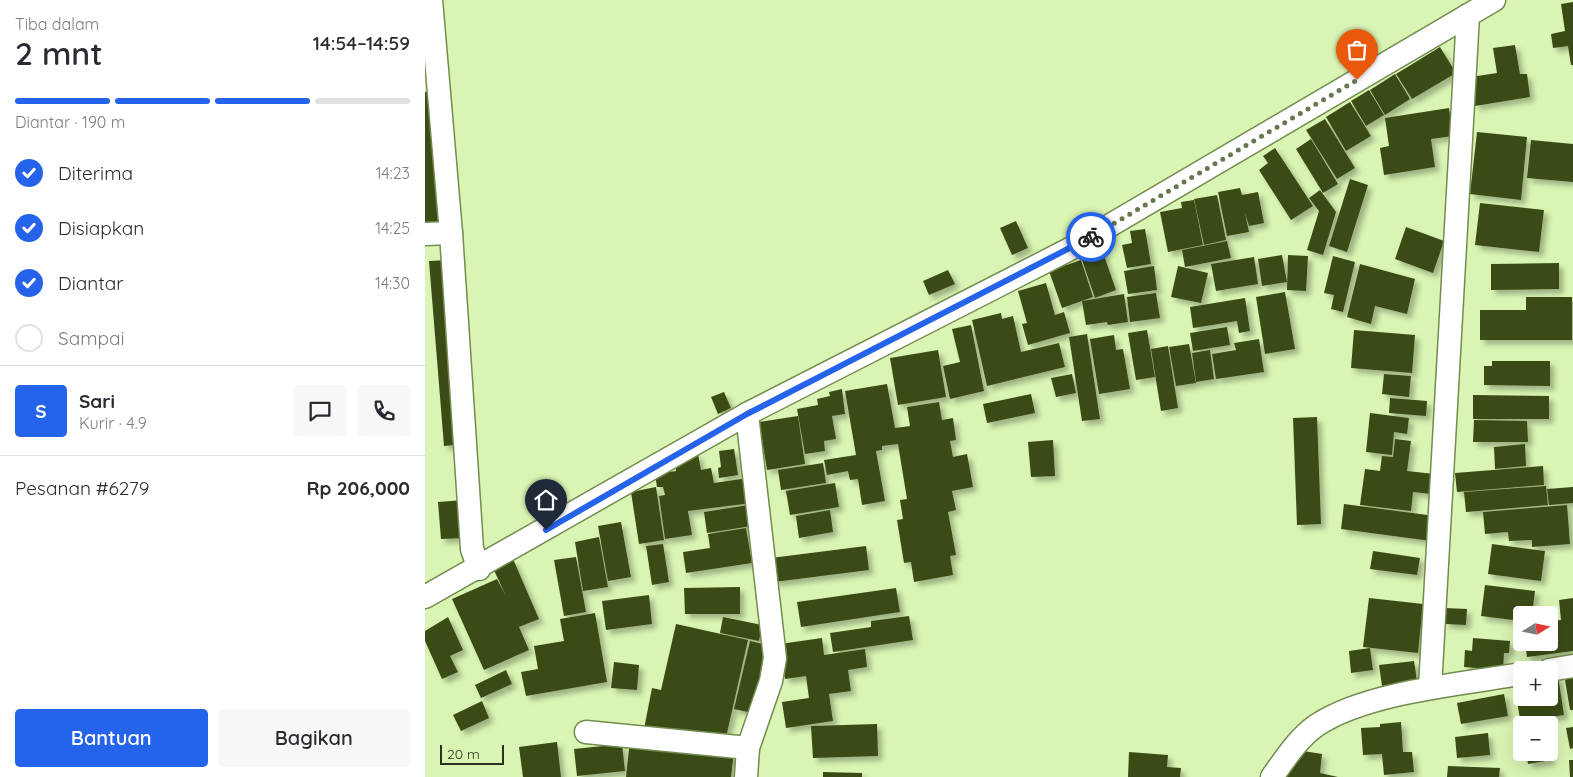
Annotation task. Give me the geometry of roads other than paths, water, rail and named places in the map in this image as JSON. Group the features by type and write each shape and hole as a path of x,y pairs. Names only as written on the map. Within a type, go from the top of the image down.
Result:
{"street":[{"path":"431,0 451,233 472,549 479,569"},
{"path":"425,598 479,569 747,414 1068,250 1461,12 1493,0"},
{"path":"1430,688 1461,12"},
{"path":"425,234 451,233"},
{"path":"747,414 775,658 771,681 748,748 747,777"},
{"path":"1558,668 1573,666"},
{"path":"1272,777 1291,750 1316,726 1351,708 1430,688 1513,675"},
{"path":"586,732 748,748"}]}
